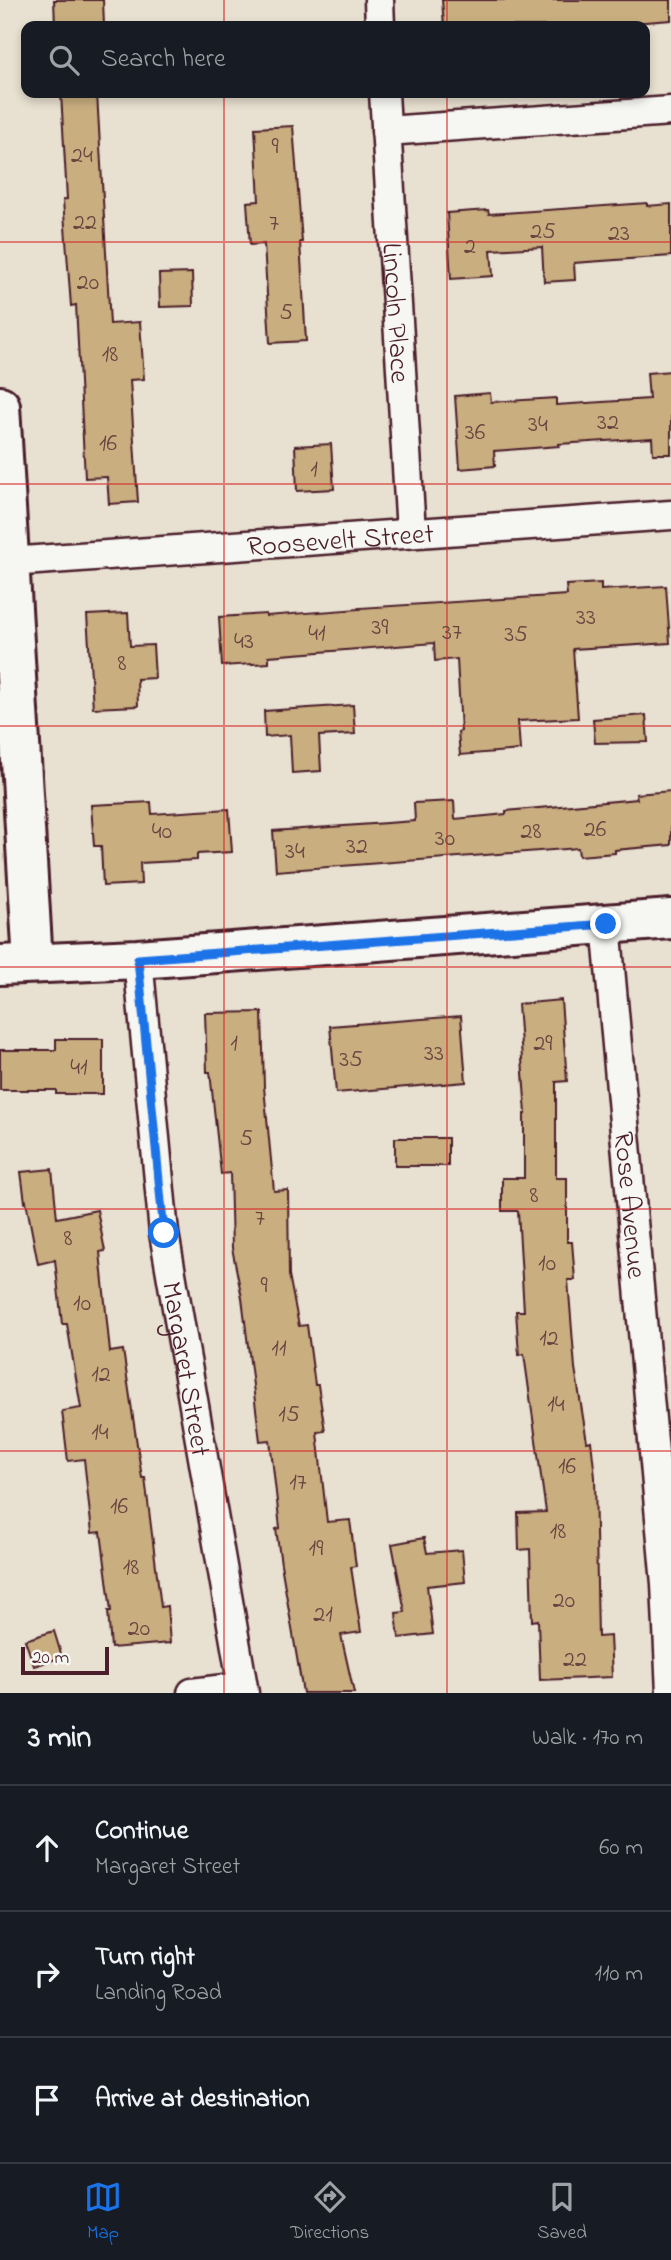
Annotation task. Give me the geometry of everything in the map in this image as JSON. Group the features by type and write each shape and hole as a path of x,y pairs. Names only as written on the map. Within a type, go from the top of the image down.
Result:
{"street":[{"path":"379,0 380,21"},
{"name":"Lincoln Place","path":"384,98 411,532"},
{"path":"386,131 671,111"},
{"path":"0,406 9,562 16,964 138,959 671,919"},
{"name":"Roosevelt Street","path":"9,562 671,515"},
{"name":"Rose Avenue","path":"606,924 666,1584 671,1693"},
{"name":"Margaret Street","path":"138,959 164,1233 243,1690"},
{"path":"192,1693 243,1690"}],"building":[{"path":"54,0 103,0 104,21 55,21"},
{"path":"442,0 671,0 671,20 444,21"},
{"path":"61,98 97,98 110,324 140,322 144,379 130,380 138,502 109,504 107,477 85,478 76,305 71,306 63,200 67,199"},
{"path":"293,126 306,341 270,343 264,244 250,245 247,202 259,201 255,128"},
{"path":"647,203 647,206 671,204 671,256 574,263 575,280 544,282 542,247 491,250 493,276 451,279 447,213 488,210 489,214"},
{"path":"192,273 193,306 160,307 159,274"},
{"path":"671,371 671,454 653,454 652,438 559,444 494,451 495,466 460,469 455,396 490,393 491,402 556,398 556,405 649,399 647,373"},
{"path":"331,444 334,489 297,491 295,446"},
{"path":"601,583 601,590 666,586 670,643 573,649 578,718 518,721 520,750 460,755 457,659 435,661 434,643 269,656 269,663 222,666 219,617 567,595 566,585"},
{"path":"128,613 130,646 153,645 155,678 137,679 138,706 93,708 87,615"},
{"path":"353,705 355,734 319,736 321,771 292,773 290,735 265,737 264,711"},
{"path":"646,715 648,742 595,743 593,719"},
{"path":"671,791 671,845 579,856 578,848 276,871 273,831 415,821 414,803 454,801 455,819 506,814 506,811 637,799 636,794"},
{"path":"151,802 152,814 229,809 232,852 197,854 197,860 140,863 141,884 103,886 101,846 94,846 91,805"},
{"path":"561,1000 567,1081 556,1082 556,1178 567,1178 567,1242 572,1242 575,1280 568,1280 575,1368 587,1442 591,1441 595,1477 598,1637 610,1636 612,1677 540,1680 538,1620 532,1621 530,1549 519,1550 518,1513 546,1512 524,1354 519,1355 516,1311 524,1311 518,1211 502,1211 502,1178 524,1178 526,1114 518,1004"},
{"path":"262,1012 264,1087 274,1191 288,1190 289,1275 299,1326 307,1325 315,1385 318,1385 325,1431 317,1432 327,1522 350,1520 356,1566 351,1567 361,1632 341,1635 354,1693 303,1693 276,1529 280,1528 270,1440 260,1441 242,1298 232,1248 230,1173 221,1174 210,1072 207,1072 205,1013"},
{"path":"461,1016 466,1082 336,1093 330,1026"},
{"path":"56,1039 103,1039 103,1094 56,1094 56,1090 0,1090 0,1050 56,1050"},
{"path":"395,1138 448,1138 448,1166 395,1166"},
{"path":"52,1169 57,1218 97,1210 105,1251 100,1252 110,1352 123,1350 142,1478 145,1478 161,1607 167,1606 170,1643 111,1648 108,1611 111,1611 101,1532 92,1533 84,1459 68,1461 62,1411 81,1408 67,1324 62,1324 55,1260 38,1264 21,1172"},
{"path":"424,1538 427,1553 462,1550 465,1582 427,1586 433,1634 399,1638 396,1613 405,1612 392,1544"},
{"path":"54,1631 62,1657 34,1666 25,1640"}],"route":[{"path":"164,1233 138,959 606,924"}]}
